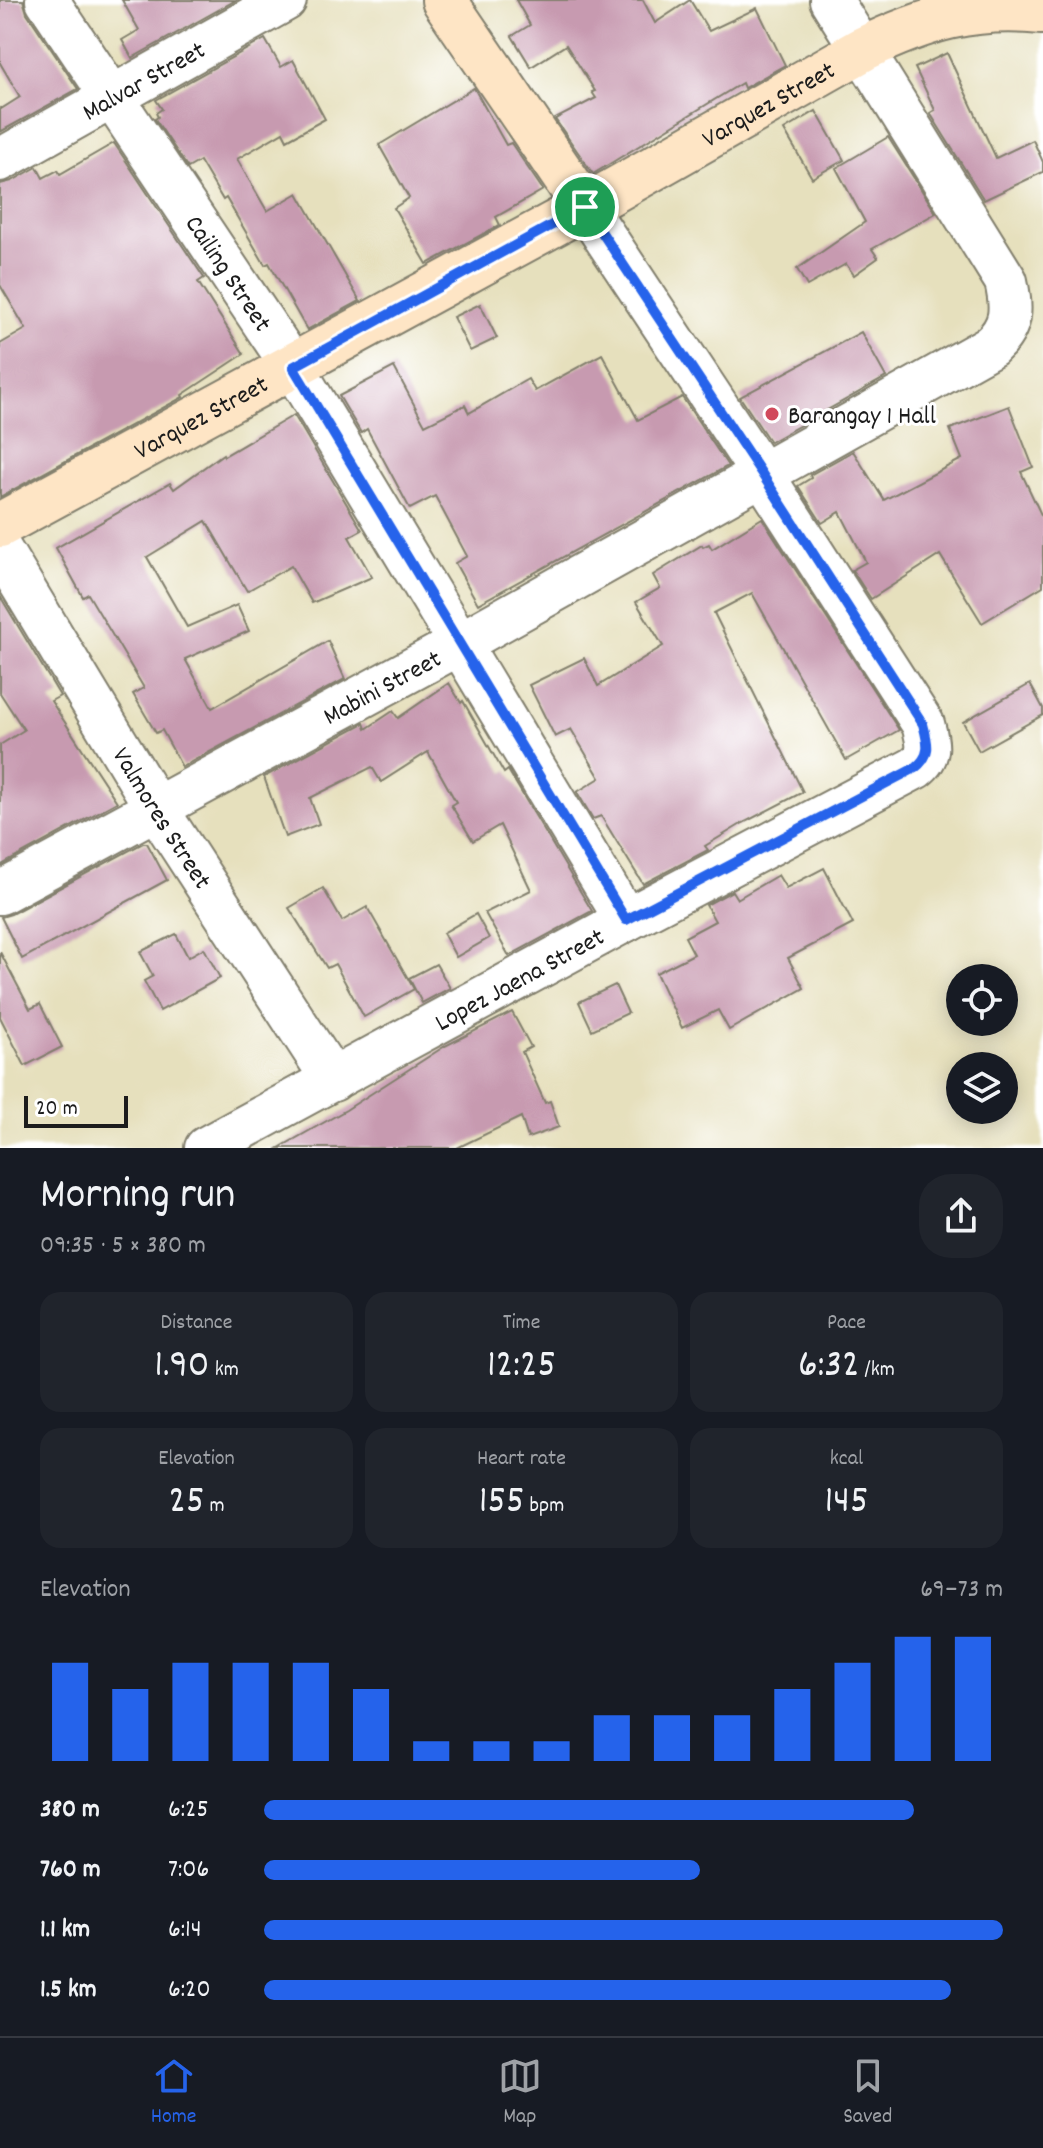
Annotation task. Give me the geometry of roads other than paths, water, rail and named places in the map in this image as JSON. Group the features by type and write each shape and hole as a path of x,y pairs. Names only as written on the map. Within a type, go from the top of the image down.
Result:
{"main road":[{"path":"444,0 585,207"},
{"name":"Varquez Street","path":"0,525 585,207 863,49 907,28 957,14 1006,9 1043,12"}],"street":[{"name":"Cailing Street","path":"47,0 293,367 626,920"},
{"name":"Malvar Street","path":"0,160 285,0"},
{"name":"Mabini Street","path":"0,893 459,644 991,346 1004,334 1010,299 1006,281 831,0"},
{"path":"585,207 762,474"},
{"name":"Lopez Jaena Street","path":"206,1148 924,761 929,750 923,724 762,474"},
{"name":"Valmores Street","path":"0,549 156,808 333,1080"}],"place":[{"name":"Barangay 1 Hall","path":"772,414"}]}
